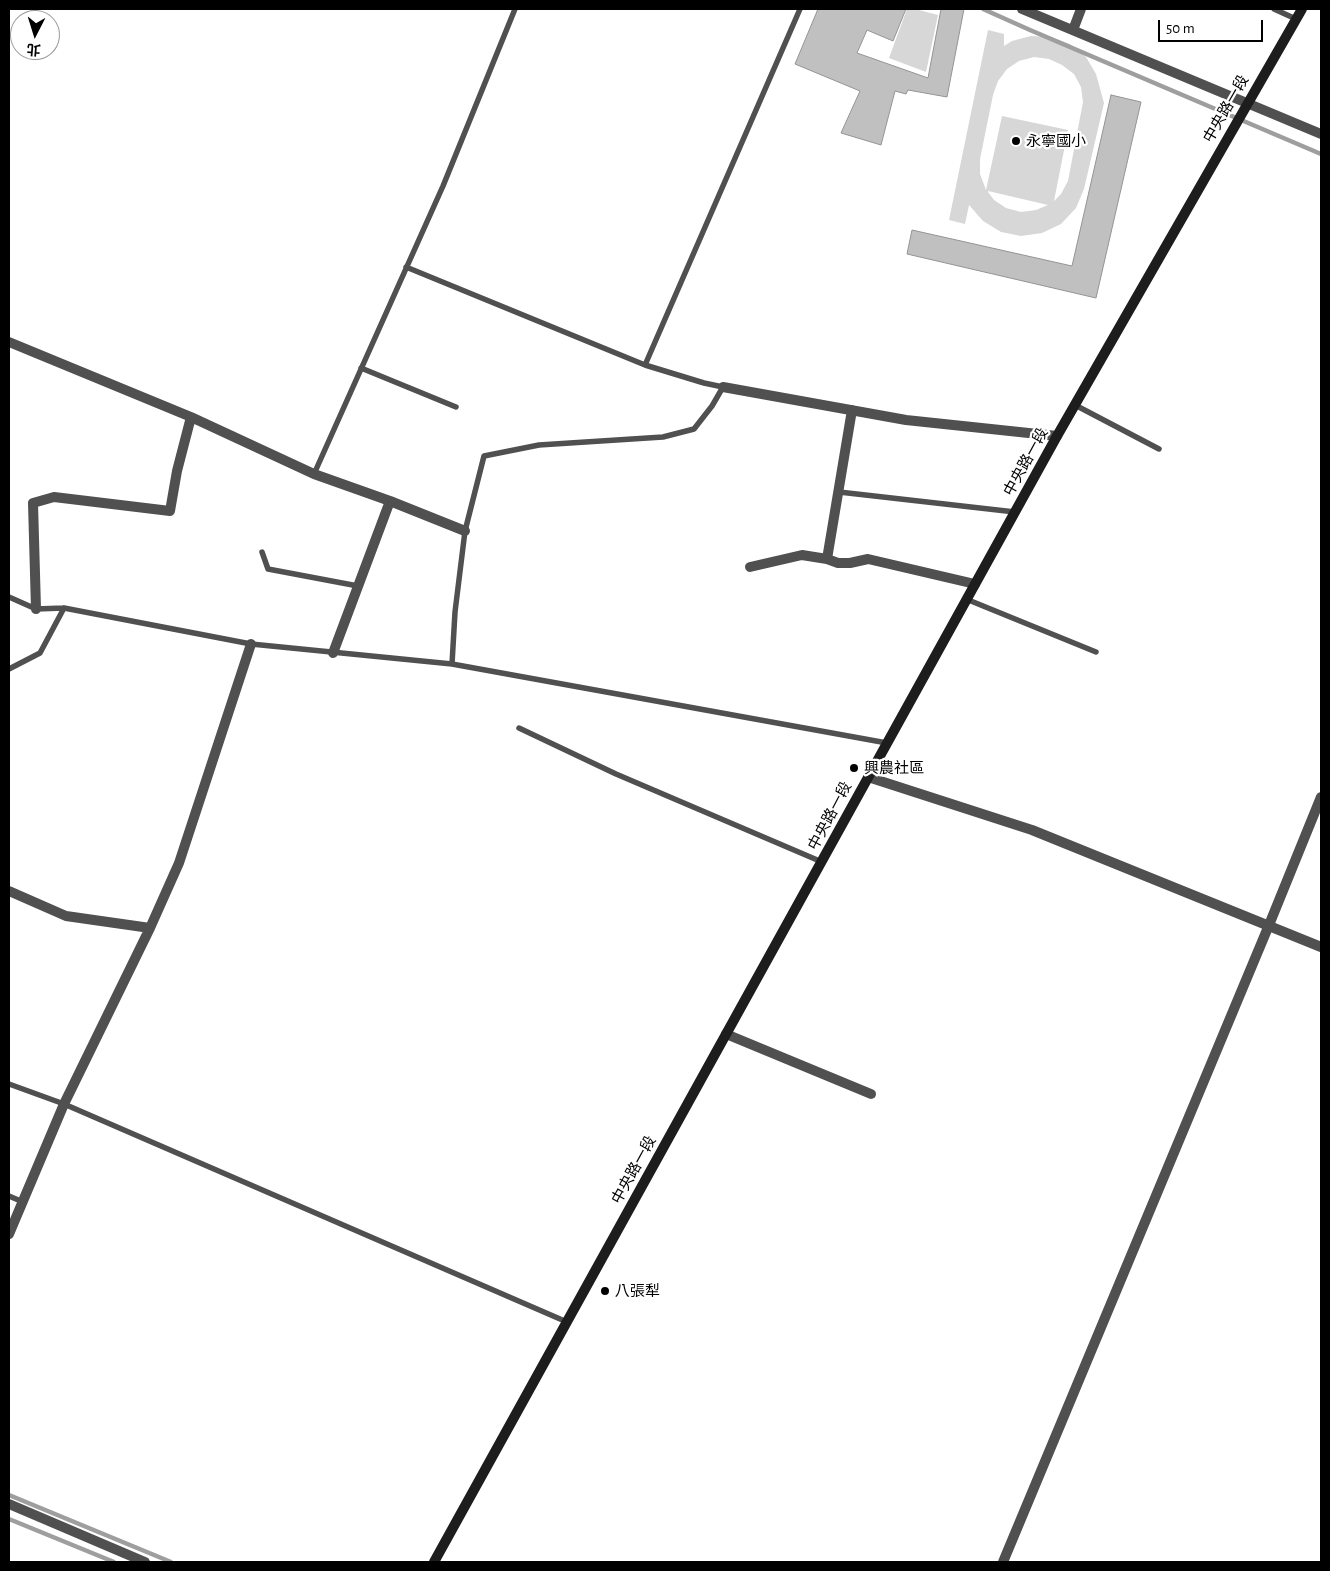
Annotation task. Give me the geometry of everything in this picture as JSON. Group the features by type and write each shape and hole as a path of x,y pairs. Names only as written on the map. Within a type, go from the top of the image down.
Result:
{"street":[{"path":"1022,9 1321,134"},
{"path":"1073,30 1081,9"},
{"name":"中央路一段","path":"434,1562 1057,436 1302,9"},
{"path":"9,342 191,417 314,474 390,501 465,531"},
{"path":"724,387 906,420 1057,436"},
{"path":"827,559 852,410"},
{"path":"36,609 32,503 54,497 170,511 177,471 191,417"},
{"path":"333,653 390,501"},
{"path":"750,567 802,555 827,559 838,563 850,563 868,559 975,584"},
{"path":"9,1234 64,1104 150,928 179,863 251,644"},
{"path":"868,777 1032,830 1321,947"},
{"path":"1004,1562 1321,797"},
{"path":"9,890 66,916 150,928"},
{"path":"726,1034 871,1094"},
{"path":"9,1504 145,1562"}],"lane":[{"path":"314,474 443,186 515,9"},
{"path":"645,365 800,9"},
{"path":"1274,9 1296,19"},
{"path":"406,267 645,365 704,383 724,387 694,429 663,437 539,445 484,456 465,531 454,612 452,664"},
{"path":"361,368 456,407"},
{"path":"1075,405 1159,450"},
{"path":"839,492 1015,512"},
{"path":"262,552 268,569 358,586"},
{"path":"9,597 36,609 64,608 251,644 452,664 887,743"},
{"path":"966,599 1096,652"},
{"path":"9,669 40,653 64,608"},
{"path":"519,728 616,774 822,862"},
{"path":"9,1084 64,1104 567,1322"},
{"path":"9,1196 23,1202"}],"shaded area":[{"path":"907,9 915,9 938,15 926,72 889,58"},
{"path":"988,30 1004,34 1004,46 1012,41 1031,36 1051,37 1070,44 1086,57 1096,74 1104,103 1084,189 1076,208 1061,224 1042,233 1021,236 1001,232 983,221 969,205 965,224 949,220","holes":["1034,57 1049,59 1062,65 1074,74 1081,87 1083,102 1068,181 1061,194 1054,201 1068,130 1002,116 986,190 980,174 980,159 993,95 998,81 1007,69 1019,61","988,191 1048,205 1036,210 1021,212 1006,208 994,200"]}],"building":[{"path":"818,9 906,9 893,41 867,30 857,53 928,78 941,9 964,9 947,97 908,90 906,94 895,91 881,145 841,133 860,91 795,64"},
{"path":"1111,95 1141,102 1096,298 907,254 912,230 1072,266"}],"waterway":[{"path":"983,9 1321,154"},
{"path":"9,1495 171,1562"},
{"path":"9,1519 114,1562"}],"place":[{"name":"永寧國小","path":"1016,141"},
{"name":"興農社區","path":"854,768"},
{"name":"八張犁","path":"605,1291"}]}
